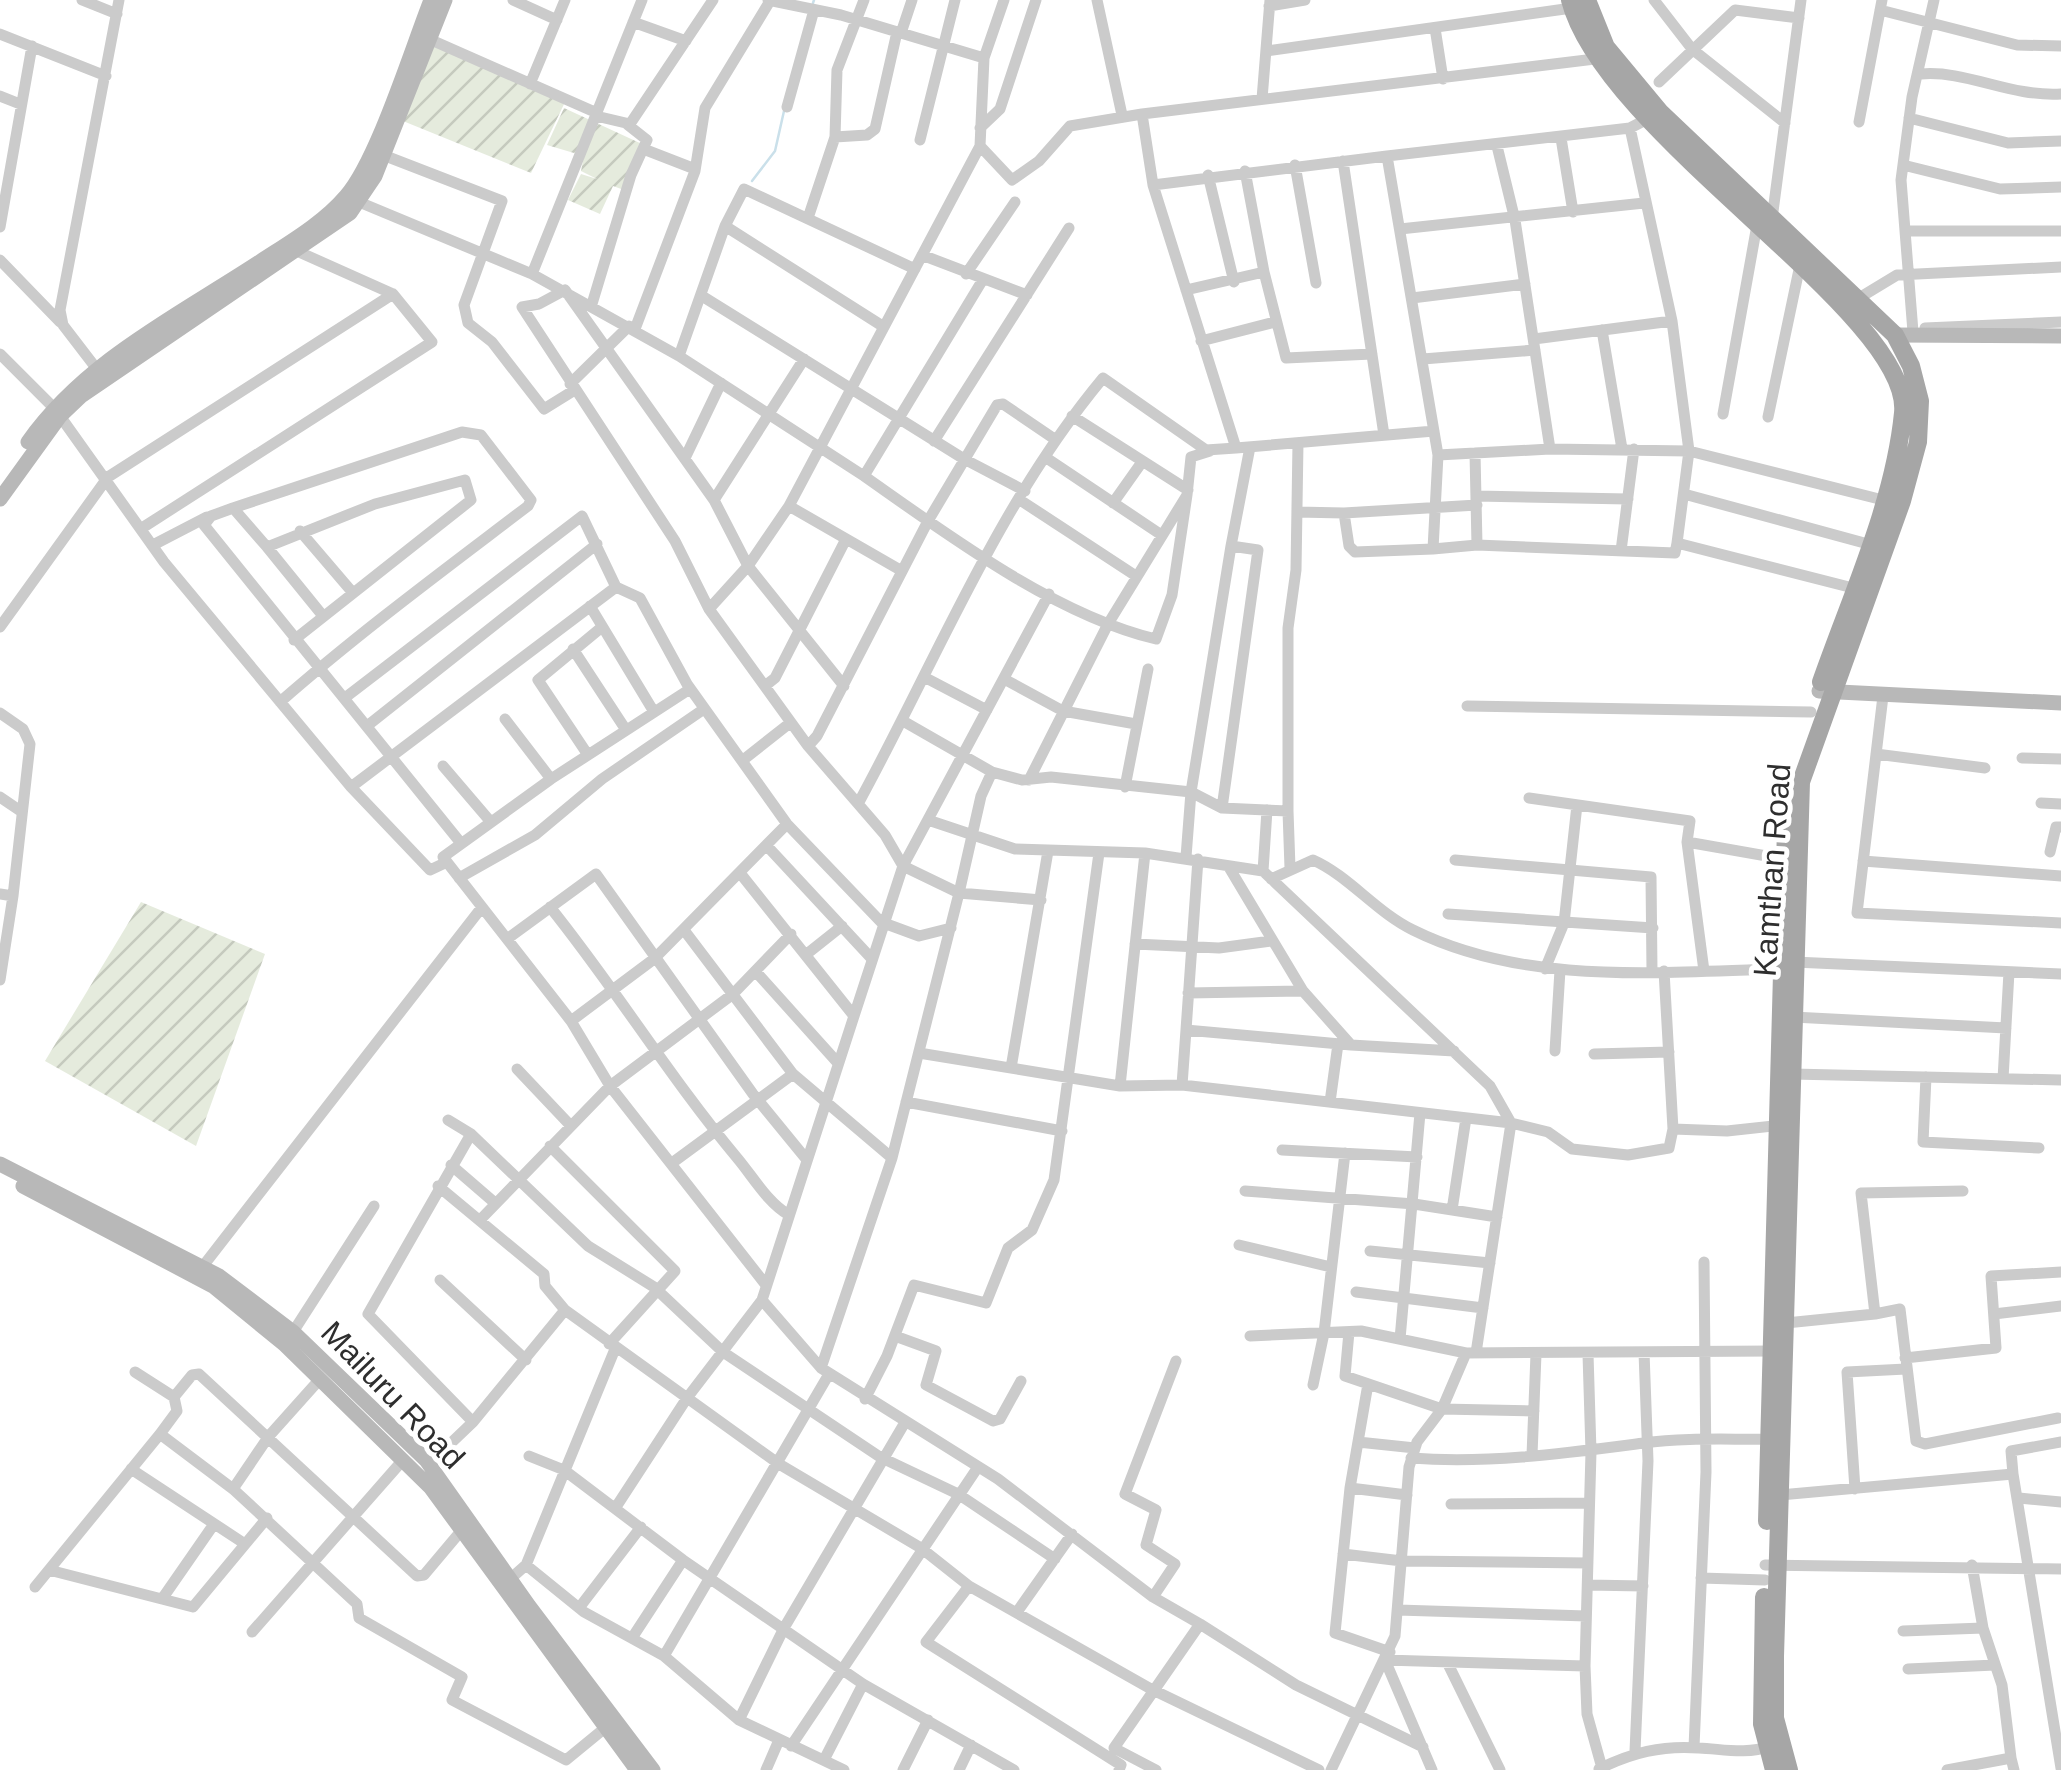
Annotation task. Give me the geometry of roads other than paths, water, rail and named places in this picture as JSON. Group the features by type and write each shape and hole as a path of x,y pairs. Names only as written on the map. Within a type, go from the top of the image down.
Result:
{"main road":[{"name":"Kamthan Road","path":"1576,3 1604,58 1645,120 1767,226 1907,332 1904,411 1884,500 1854,588 1801,782 1788,975 1773,1351 1780,1495 1769,1570"},
{"name":"Kamthan Road","path":"1767,226 1800,266 1903,371 1920,400 1918,442 1902,501 1824,692 1812,712 1788,788 1784,859 1793,1017 1792,1074 1784,1125 1786,1322 1769,1570 1774,1770"},
{"name":"Kamthan Road","path":"1772,1745 1789,1770"}],"street":[{"path":"82,0 116,14"},
{"path":"63,325 60,310 120,0"},
{"path":"0,482 96,368 286,244 344,199 366,161 431,0"},
{"path":"0,499 56,412 299,252 359,202 383,156 445,0"},
{"path":"513,0 557,20"},
{"path":"530,84 566,0"},
{"path":"532,274 642,0"},
{"path":"628,126 713,0"},
{"path":"383,156 502,201 464,306 468,322 492,342 544,408 632,327 696,168 705,108 769,0 857,20 984,58"},
{"path":"808,218 835,138 837,70 864,0"},
{"path":"835,138 867,134 875,129 899,33 912,0"},
{"path":"920,140 955,0"},
{"path":"709,609 748,566 789,506 980,146 984,58 1004,0"},
{"path":"980,128 1000,109 1036,0"},
{"path":"1097,0 1122,115"},
{"path":"1262,98 1270,3 1305,0"},
{"path":"1654,0 1692,49 1786,123"},
{"path":"1723,414 1767,226 1786,123 1801,0"},
{"path":"1907,332 1910,274 1904,165 1909,118 1934,0"},
{"path":"1266,52 1576,3"},
{"path":"1860,122 1881,5 1930,23 2016,45 2061,46"},
{"path":"787,107 814,10"},
{"path":"1659,82 1734,10 1799,18"},
{"path":"633,22 686,41"},
{"path":"1435,28 1443,78"},
{"path":"0,34 106,76"},
{"path":"430,39 628,126 648,140 632,175 592,304"},
{"path":"0,226 32,46"},
{"path":"980,146 1012,180 1039,161 1070,126 1122,115 1604,58"},
{"path":"1920,74 1949,74 2026,96 2061,94"},
{"path":"0,96 20,104"},
{"path":"1142,114 1153,185 1201,341 1243,447 1191,792 1188,993 1182,1086"},
{"path":"1909,118 2008,143 2061,141"},
{"path":"1153,185 1208,175 1561,138 1645,120 1644,203 1672,321 1690,452 1675,553 1477,545 1355,552 1349,546 1344,514"},
{"path":"1561,138 1573,212"},
{"path":"1498,146 1515,220 1550,448"},
{"path":"646,150 696,168"},
{"path":"1387,156 1438,455 1433,548"},
{"path":"1342,161 1384,436"},
{"path":"1295,165 1316,283"},
{"path":"1904,165 2000,189 2061,187"},
{"path":"1245,171 1282,353 1289,359 1372,354"},
{"path":"1208,175 1234,282"},
{"path":"679,356 726,226 744,189 915,269"},
{"path":"359,202 532,274 592,304 822,446 928,521 1050,594 1108,624 1159,638 1174,586 1191,457 1243,447 1434,431"},
{"path":"966,274 1015,202"},
{"path":"1400,229 1515,220 1644,203"},
{"path":"726,226 884,327"},
{"path":"934,441 1069,228"},
{"path":"1906,230 2061,230"},
{"path":"142,528 432,342 393,294 299,252"},
{"path":"922,255 1026,296"},
{"path":"0,260 63,325 96,368"},
{"path":"1768,416 1800,266"},
{"path":"1859,298 1897,275 2061,267"},
{"path":"1186,290 1264,272"},
{"path":"864,476 982,280"},
{"path":"1412,298 1525,284"},
{"path":"565,290 539,304 522,307 675,541 709,609 790,723 858,802 903,866 959,893 1041,900"},
{"path":"565,290 714,500 748,566 802,628 844,686"},
{"path":"0,627 108,478 393,294"},
{"path":"702,296 1023,496 1136,576"},
{"path":"1423,359 1672,321"},
{"path":"1201,341 1275,322"},
{"path":"1907,332 2061,322"},
{"path":"1602,330 1628,449 1628,499 1621,551"},
{"path":"1907,332 2061,336"},
{"path":"0,354 56,412 108,478 153,545 351,787 430,870 447,862"},
{"path":"714,500 804,360"},
{"path":"858,802 926,678 984,555 1072,416 1104,378 1210,451"},
{"path":"685,458 721,383"},
{"path":"808,746 844,686 928,521 998,404 1056,440"},
{"path":"1072,416 1188,492"},
{"path":"153,545 233,508 462,432 481,435 495,448 531,500 280,702"},
{"path":"1290,868 1288,628 1298,443"},
{"path":"1438,455 1550,448 1690,452 1884,500"},
{"path":"1475,452 1477,545"},
{"path":"1045,457 1160,534"},
{"path":"1113,503 1142,462"},
{"path":"267,547 300,531 465,480 471,500 294,640"},
{"path":"1029,780 1108,624 1188,492"},
{"path":"1684,494 1868,544"},
{"path":"1296,512 1344,514 1435,508 1476,500 1628,499"},
{"path":"789,506 902,571"},
{"path":"233,508 322,616"},
{"path":"212,516 204,525 460,842"},
{"path":"346,697 579,517 585,518 616,586 640,598 690,689 788,824 881,922 919,936 951,928"},
{"path":"300,531 352,592"},
{"path":"765,686 774,678 802,628 846,541"},
{"path":"1677,543 1854,588"},
{"path":"367,726 597,544"},
{"path":"1222,808 1258,550 1231,546"},
{"path":"351,787 616,586"},
{"path":"616,1506 688,1398 762,1300 881,922 903,866 1050,594"},
{"path":"590,606 654,712"},
{"path":"588,755 538,680 602,626"},
{"path":"573,650 626,730"},
{"path":"1125,787 1148,669"},
{"path":"926,678 987,710"},
{"path":"1004,679 1063,711 1136,724"},
{"path":"690,689 551,779 443,857 572,1021 610,1086 766,1286"},
{"path":"1824,692 2061,702"},
{"path":"1883,696 1856,913 2061,923"},
{"path":"1467,706 1812,712"},
{"path":"459,878 535,834 602,779 704,709"},
{"path":"0,714 30,739 22,812 6,895 0,980"},
{"path":"505,719 551,779"},
{"path":"903,721 992,772 1029,780 1050,777 1191,792 1222,808 1288,811"},
{"path":"743,760 790,723"},
{"path":"1876,754 1985,768"},
{"path":"2022,758 2061,759"},
{"path":"444,766 490,821"},
{"path":"664,1656 812,1408 892,1158 981,796 992,772"},
{"path":"0,797 22,812"},
{"path":"1529,798 1690,821 1687,842 1704,971"},
{"path":"2042,804 2061,804"},
{"path":"1545,969 1564,923 1577,805"},
{"path":"1267,810 1267,875 1490,1086 1512,1123 1483,1308 1471,1353 1442,1409 1413,1453 1398,1610 1387,1656 1331,1770"},
{"path":"928,820 1014,849 1145,853 1192,858 1267,875 1306,860 1318,862 1410,929 1462,951 1545,969 1788,975 2061,974"},
{"path":"572,1021 654,959 788,824"},
{"path":"2050,852 2056,827 2061,827"},
{"path":"1687,842 1784,859"},
{"path":"767,846 872,960"},
{"path":"1010,1068 1048,851"},
{"path":"864,1398 895,1336 914,1285 986,1304 1008,1248 1032,1230 1050,1193 1070,1079 1098,853"},
{"path":"1120,1086 1145,853"},
{"path":"919,1053 1120,1086 1182,1086 1512,1123 1548,1132 1572,1149 1628,1154 1664,1152 1673,1129 1651,877 1454,860"},
{"path":"1863,861 2061,876"},
{"path":"1230,869 1271,941 1344,1045"},
{"path":"740,873 854,1016"},
{"path":"507,939 596,874 757,1100 807,1160"},
{"path":"203,1266 482,907"},
{"path":"550,907 616,990 655,1055 779,1210 789,1215"},
{"path":"1448,914 1653,928"},
{"path":"808,954 842,926"},
{"path":"684,930 793,1074 892,1158"},
{"path":"480,1220 610,1086 734,994 791,934"},
{"path":"1135,944 1189,949 1271,941"},
{"path":"1555,1051 1560,970"},
{"path":"2002,1079 2009,972"},
{"path":"757,973 837,1062"},
{"path":"1188,993 1303,990"},
{"path":"1793,1017 2006,1028"},
{"path":"1186,1030 1454,1051"},
{"path":"1330,1102 1344,1045"},
{"path":"1594,1054 1669,1052"},
{"path":"516,1070 570,1125"},
{"path":"672,1163 793,1074"},
{"path":"1792,1074 2061,1080"},
{"path":"1926,1077 1923,1142 2039,1148"},
{"path":"906,1102 1062,1131"},
{"path":"1400,1339 1420,1112"},
{"path":"1452,1210 1466,1118"},
{"path":"448,1120 470,1134 588,1246 658,1292 723,1352 812,1408 880,1458 958,1494 1055,1559"},
{"path":"1673,1129 1727,1131 1784,1125"},
{"path":"470,1134 369,1309 368,1319 474,1422"},
{"path":"510,1579 526,1566 612,1347 675,1269 550,1146"},
{"path":"1282,1150 1417,1157"},
{"path":"1313,1386 1324,1333 1345,1153"},
{"name":"Mailuru Road","path":"0,1164 83,1214 203,1266 293,1332 429,1464 653,1770"},
{"path":"451,1165 494,1203"},
{"path":"0,1173 213,1286 320,1379 431,1488 637,1770"},
{"path":"438,1186 544,1274 545,1286 565,1310 779,1464 922,1548 969,1586 1151,1690 1319,1770"},
{"path":"1245,1191 1414,1204 1497,1217"},
{"path":"1874,1314 1861,1194 1963,1191"},
{"path":"293,1332 374,1206"},
{"path":"1239,1245 1331,1267"},
{"path":"1370,1251 1490,1263"},
{"path":"1694,1747 1704,1441 1704,1262"},
{"path":"1855,1489 1847,1372 1996,1348 1992,1276 2061,1272"},
{"path":"440,1280 526,1360"},
{"path":"1356,1292 1483,1308"},
{"path":"762,1300 825,1371 978,1467 1154,1597 1296,1685 1423,1746"},
{"path":"1994,1314 2061,1306"},
{"path":"1786,1322 1900,1309 1916,1441 1925,1444 2058,1418"},
{"path":"429,1464 474,1422 565,1310"},
{"path":"1250,1336 1349,1332 1471,1353 1773,1351"},
{"path":"1349,1332 1345,1376 1442,1409 1534,1411"},
{"path":"895,1336 936,1351 926,1385 993,1421 1000,1418 1021,1381"},
{"path":"1634,1752 1643,1586 1644,1352"},
{"path":"1532,1456 1536,1354"},
{"path":"1588,1354 1591,1452 1584,1666 1598,1769 1634,1752 1694,1747 1737,1752 1772,1745"},
{"path":"1154,1597 1175,1564 1146,1545 1156,1510 1124,1494 1176,1360"},
{"path":"135,1372 174,1397"},
{"path":"34,1587 160,1434 176,1411 174,1397 192,1374 199,1374 269,1436 419,1577 462,1531"},
{"path":"233,1489 269,1436 320,1379"},
{"path":"1368,1384 1350,1488 1335,1633 1387,1656 1448,1664 1584,1666"},
{"path":"739,1720 784,1628 880,1458 904,1424"},
{"path":"160,1434 233,1489 313,1561 357,1604 359,1618 462,1678 452,1700 566,1760 604,1728"},
{"path":"1358,1442 1413,1453 1532,1456 1591,1452 1646,1442 1776,1439"},
{"path":"2061,1442 2011,1451 2061,1768"},
{"path":"530,1456 564,1470 684,1560 844,1667 863,1684 1014,1770"},
{"path":"252,1632 403,1460"},
{"path":"766,1770 844,1667 978,1467"},
{"path":"131,1469 245,1544"},
{"path":"1780,1495 2013,1474"},
{"path":"1350,1488 1407,1495"},
{"path":"2019,1498 2061,1502"},
{"path":"1451,1504 1588,1503"},
{"path":"49,1570 193,1606 266,1518"},
{"path":"162,1598 214,1524"},
{"path":"579,1608 641,1527"},
{"path":"1016,1612 1072,1534"},
{"path":"1343,1554 1402,1561 1588,1564"},
{"path":"632,1638 684,1560"},
{"path":"1701,1578 1769,1570 1972,1565 2061,1568"},
{"path":"1947,1770 2012,1764 1996,1665 1983,1628 1972,1565"},
{"path":"526,1566 579,1608 664,1656 739,1720 844,1770"},
{"path":"1588,1585 1643,1586"},
{"path":"969,1586 926,1642 1121,1765 1119,1770"},
{"path":"1398,1610 1586,1616"},
{"path":"1156,1770 1114,1748 1200,1624"},
{"path":"1903,1632 1983,1628"},
{"path":"1387,1656 1432,1770"},
{"path":"1448,1664 1500,1770"},
{"path":"1908,1670 1996,1665"},
{"path":"825,1758 863,1684"},
{"path":"903,1770 928,1720"},
{"path":"959,1770 971,1745"}],"waterway":[{"path":"752,181 775,151 784,111"}]}
